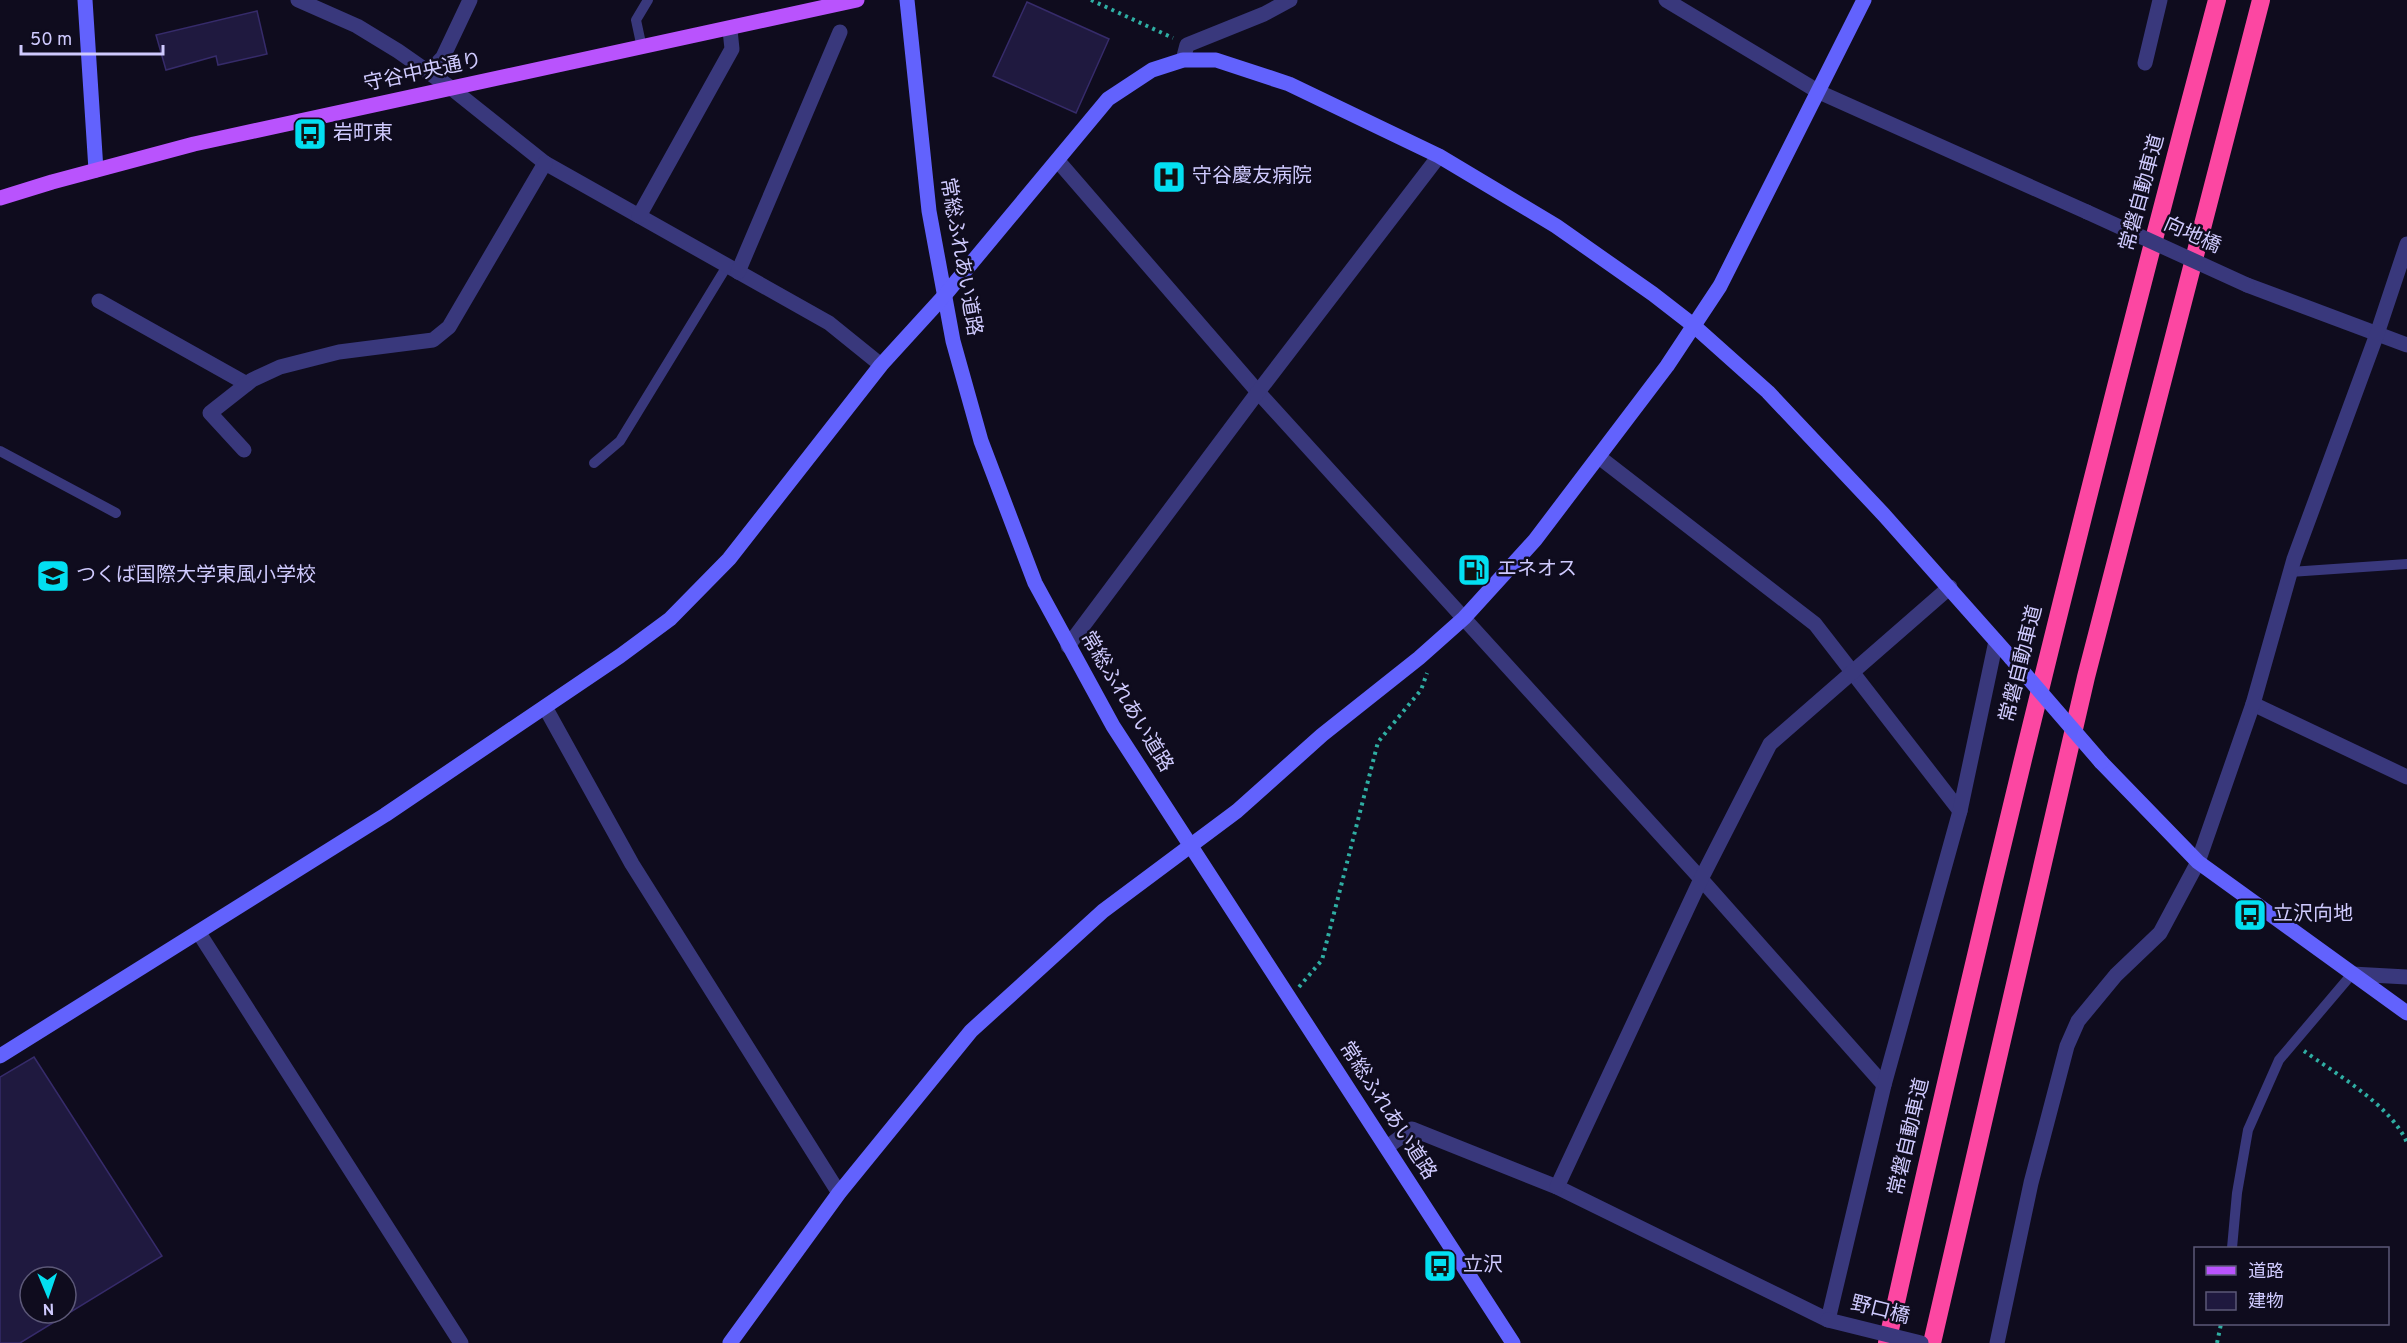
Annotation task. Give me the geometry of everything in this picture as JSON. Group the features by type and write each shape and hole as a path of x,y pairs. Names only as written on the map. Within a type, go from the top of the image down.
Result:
{"highway":[{"name":"常磐自動車道","path":"1887,1343 1940,1102 2045,663 2217,0"},
{"path":"1932,1343 2086,677 2261,0"}],"main road":[{"name":"守谷中央通り","path":"0,198 194,144 730,30 857,0"}],"street":[{"path":"85,0 96,170"},
{"path":"298,0 357,26 451,88 544,163 829,323 881,365"},
{"path":"429,72 443,57 470,0"},
{"name":"常総ふれあい道路","path":"907,0 929,211 944,296 966,391 1000,494 1035,583 1113,726 1514,1343"},
{"path":"1183,60 1187,45 1264,15 1290,0"},
{"name":"向地橋","path":"1666,0 1819,92 2247,285 2407,345"},
{"path":"730,1343 839,1193 971,1031 1103,911 1237,811 1322,735 1419,658 1464,618 1535,540 1667,366 1720,286 1864,0"},
{"path":"2145,63 2160,0"},
{"path":"639,216 732,49 730,30"},
{"path":"733,269 840,32"},
{"path":"0,1056 386,815 670,619 729,558 881,365 944,296 1108,99 1152,70 1183,60 1216,60 1289,84 1439,156 1556,226 1693,325 1776,400 1950,587 2101,762 2198,862 2407,1013"},
{"path":"1068,646 1258,392 1439,156"},
{"path":"1058,161 1258,392 1701,879 1884,1085"},
{"path":"244,450 210,413 247,384 280,367 339,352 433,340 449,327 544,163"},
{"path":"1997,1343 2031,1183 2067,1046 2078,1021 2116,975 2160,933 2198,862 2253,704 2290,572 2377,334 2407,244"},
{"path":"99,301 247,384"},
{"path":"1599,457 1815,624 1960,811"},
{"path":"1557,1187 1701,879 1770,744 1950,587"},
{"path":"1828,1320 1884,1085 1960,811 1995,641"},
{"path":"2253,704 2407,777"},
{"path":"545,707 633,864 839,1193"},
{"path":"199,933 461,1343"},
{"path":"2352,974 2407,977"},
{"name":"野口橋","path":"1387,1148 1412,1129 1557,1187 1828,1320 1921,1343"}],"lane":[{"path":"642,48 636,20 648,0"},
{"path":"594,463 620,441 733,269"},
{"path":"0,451 116,513"},
{"path":"2290,572 2407,564"},
{"path":"2232,1247 2237,1193 2248,1130 2279,1060 2352,974"}],"path":[{"path":"1091,0 1187,45"},
{"path":"1289,999 1322,960 1378,742 1421,690 1428,676 1419,658"},
{"path":"2293,1043 2362,1093 2401,1129 2407,1143"},
{"path":"2217,1343 2221,1325"}],"building":[{"path":"1027,2 1109,39 1076,113 993,76"},
{"path":"257,11 267,54 218,65 216,56 166,70 156,35"},
{"path":"34,1057 162,1256 78,1307 78,1265 18,1265 18,1325 49,1325 20,1343 0,1343 0,1077"}],"place":[{"name":"岩町東","path":"310,134"},
{"name":"守谷慶友病院","path":"1169,177"},
{"name":"エネオス","path":"1474,570"},
{"name":"つくば国際大学東風小学校","path":"53,576"},
{"name":"立沢向地","path":"2250,915"},
{"name":"立沢","path":"1440,1266"}]}
